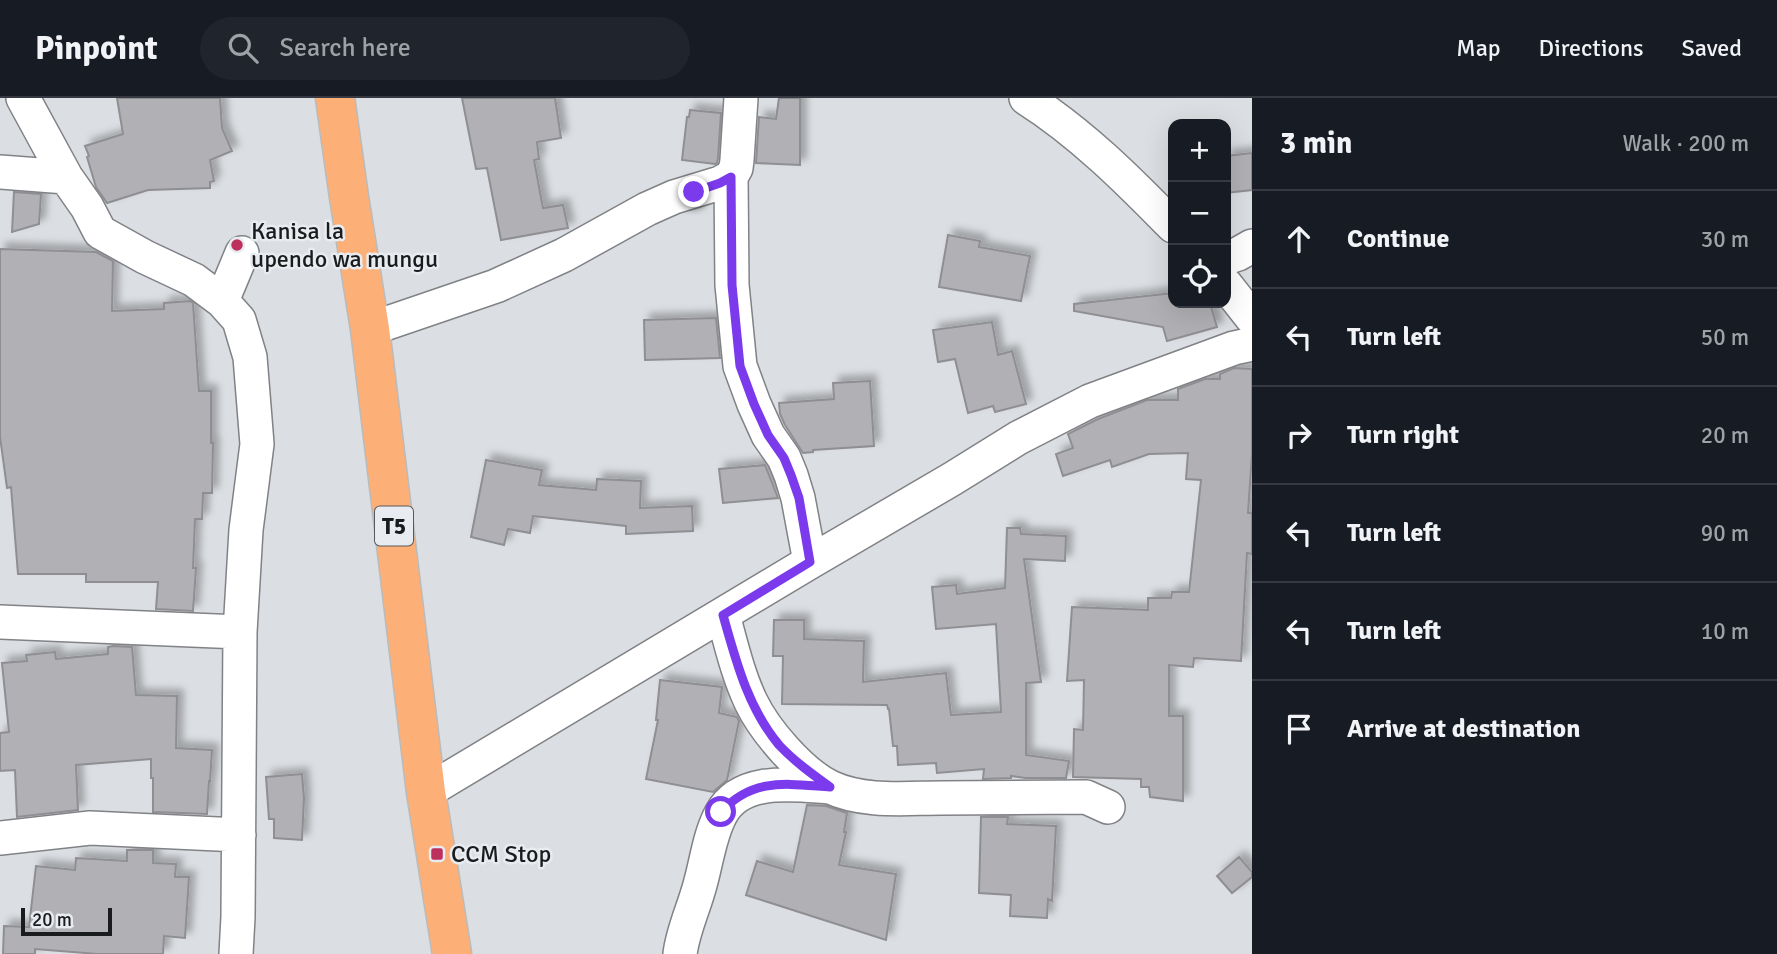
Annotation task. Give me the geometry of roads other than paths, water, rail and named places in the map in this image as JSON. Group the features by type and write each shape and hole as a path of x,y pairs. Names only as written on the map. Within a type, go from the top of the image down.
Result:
{"highway":[{"name":"T5","path":"335,98 370,329 426,792 453,954"}],"street":[{"path":"23,98 100,232 194,280 222,301 239,320 250,357 257,444 246,530 240,632 236,954"},
{"path":"741,98 736,168 731,177 732,285 740,366 768,435 784,458 791,475 799,498 810,562"},
{"path":"1026,98 1056,117 1168,221"},
{"path":"0,172 66,177"},
{"path":"370,329 496,286 564,255 647,209 731,177"},
{"path":"1231,256 1252,246"},
{"path":"222,301 242,253"},
{"path":"1231,291 1252,318"},
{"path":"426,792 1018,438 1090,401 1234,348 1252,344"},
{"path":"723,615 752,703 779,744 804,768 830,787"},
{"path":"0,622 240,632"},
{"path":"680,954 681,942 721,812 732,801 755,788 776,784 830,787 854,794 888,798 1086,797 1108,807"},
{"path":"0,838 90,828 239,835"}],"place":[{"name":"Kanisa la upendo wa mungu","path":"237,245"},
{"name":"CCM Stop","path":"437,854"}]}
